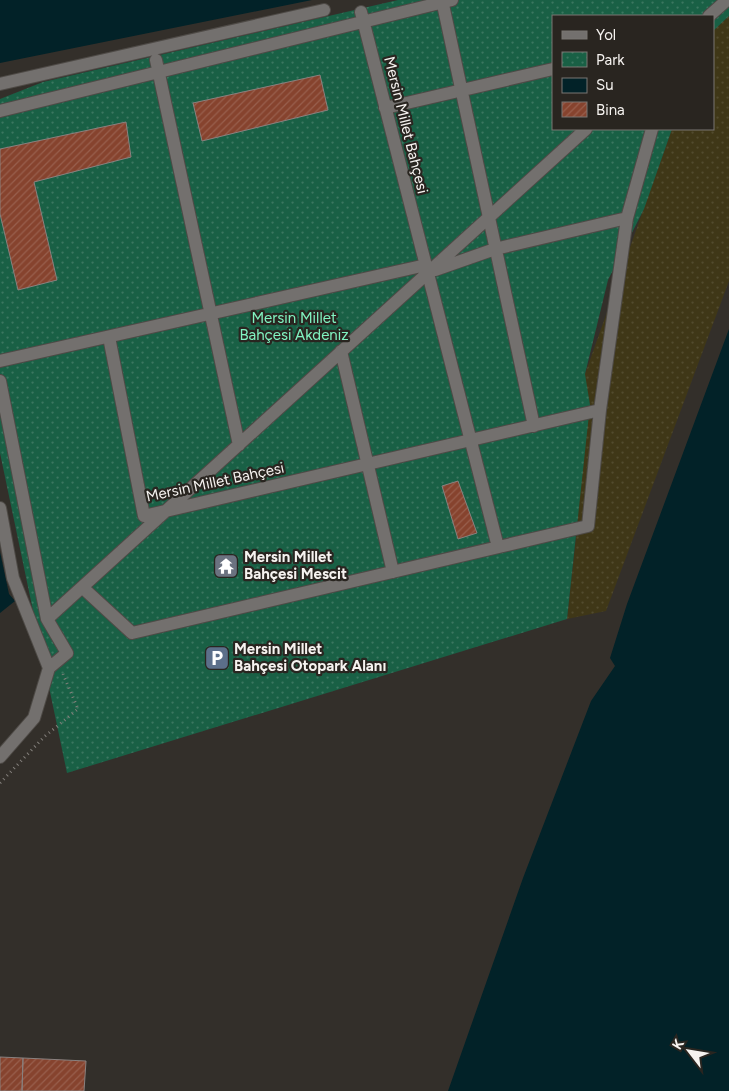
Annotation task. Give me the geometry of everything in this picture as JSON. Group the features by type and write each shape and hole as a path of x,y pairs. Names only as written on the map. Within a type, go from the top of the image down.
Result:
{"street":[{"path":"710,15 727,0"},
{"path":"0,111 157,66 362,17 446,1 461,90 534,426"},
{"path":"0,84 324,10"},
{"name":"Mersin Millet Bahçesi","path":"362,17 498,548"},
{"name":"Mersin Millet Bahçesi","path":"157,66 239,445"},
{"path":"385,108 552,69"},
{"path":"47,619 239,445 427,269 488,218 585,130"},
{"path":"82,587 132,633 588,526 600,410 627,218 652,130"},
{"path":"0,361 211,314 427,269 495,249 627,218"},
{"name":"Mersin Millet Bahçesi","path":"110,337 144,516 600,410"},
{"path":"341,351 393,572"},
{"path":"0,381 47,619 67,653 49,668 34,718 0,757"},
{"path":"0,508 13,578 49,668"}],"path":[{"path":"0,783 44,737 78,708 71,692"}],"sand":[{"path":"729,16 729,281 606,611 567,619 577,529 585,374 672,130 714,130 714,30"}],"green space":[{"name":"Mersin Millet Bahçesi Akdeniz","path":"398,0 729,0 729,16 714,30 714,15 552,15 552,130 672,130 644,209 608,280 585,374 590,405 567,619 67,773 0,453 0,99 43,82"}],"water":[{"path":"0,0 312,0 0,63"},
{"path":"729,329 729,1091 448,1091 523,878 591,701 615,666 610,658 627,604"},
{"path":"0,552 9,594 15,601 0,613"}],"building":[{"path":"320,75 328,110 202,141 193,103"},
{"path":"126,122 131,157 34,182 57,280 18,290 0,214 0,149"},
{"path":"458,481 477,533 458,539 442,486"},
{"path":"0,1057 23,1058 22,1091 0,1091"},
{"path":"23,1058 86,1061 84,1091 22,1091"}],"place":[{"name":"Mersin Millet Bahçesi Mescit","path":"226,566"},
{"name":"Mersin Millet Bahçesi Otopark Alanı","path":"217,658"}]}
